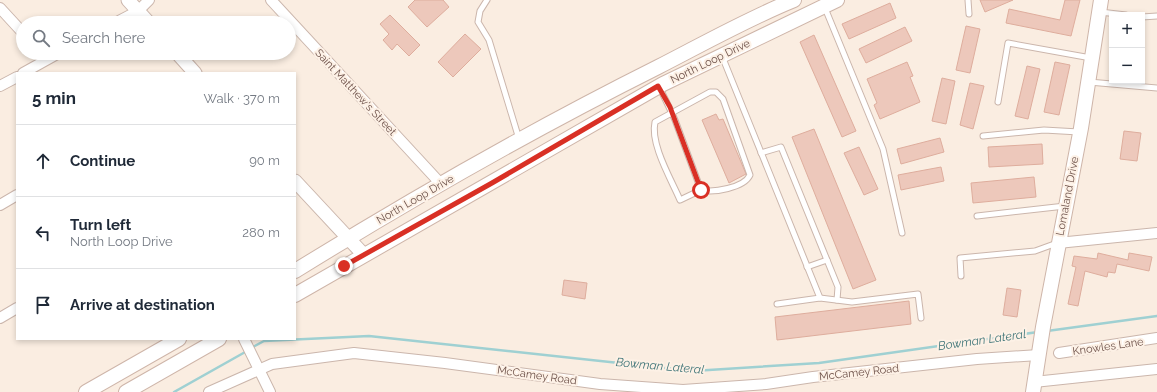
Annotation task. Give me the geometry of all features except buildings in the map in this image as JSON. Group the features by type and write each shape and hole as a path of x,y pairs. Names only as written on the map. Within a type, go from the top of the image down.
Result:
{"main road":[{"name":"North Loop Drive","path":"296,270 441,184 582,106 794,0"},
{"name":"North Loop Drive","path":"296,293 363,254 492,183 658,86 831,2"},
{"name":"Lomaland Drive","path":"1034,387 1058,243 1080,132 1100,6"},
{"path":"582,106 589,125"},
{"path":"86,392 177,340"},
{"path":"126,392 217,340"}],"street":[{"path":"128,0 143,16"},
{"path":"127,16 138,10 150,0"},
{"name":"Saint Matthew's Street","path":"271,0 286,16"},
{"path":"0,8 16,25"},
{"name":"Saint Matthew's Street","path":"296,27 441,184"},
{"path":"24,72 39,60"},
{"path":"183,60 194,72"},
{"path":"0,86 16,78"},
{"path":"296,182 363,254"},
{"path":"0,205 16,196"},
{"path":"1058,243 1157,233"},
{"path":"0,318 16,309"},
{"name":"Knowles Lane","path":"1058,353 1157,338"},
{"path":"244,340 270,392"},
{"name":"McCamey Road","path":"209,392 257,366 354,353 445,362 600,384 684,390 766,384 813,377 1039,353"},
{"path":"1034,387 1157,369"}],"lane":[{"path":"487,0 480,10 478,22 489,40 519,141"},
{"path":"968,0 969,14"},
{"path":"831,2 883,149 902,233"},
{"path":"1100,6 1117,12"},
{"path":"1145,17 1157,16"},
{"path":"998,102 1008,44 1092,58"},
{"path":"722,55 820,298"},
{"path":"1088,82 1157,88"},
{"path":"658,86 672,112 701,190"},
{"path":"710,92 716,92 723,99 750,175 744,182 733,187 709,192 701,190 680,200 659,153 654,136 655,122 710,92"},
{"path":"983,136 1044,130 1080,132"},
{"path":"761,153 780,147 838,287 837,300"},
{"path":"977,216 1066,206"},
{"path":"961,276 960,258 1035,251 1058,243"},
{"path":"807,267 827,260"},
{"path":"777,304 820,298 852,302 918,294 921,318"}],"waterway":[{"name":"Bowman Lateral","path":"1047,331 1157,316"},
{"name":"Bowman Lateral","path":"296,339 369,336 693,371 819,363 1038,332"},
{"name":"Bowman Lateral","path":"251,348 264,341 285,340"},
{"name":"Bowman Lateral","path":"174,392 247,351"}],"route":[{"path":"344,266 492,183 658,86 670,107 701,190"}]}
